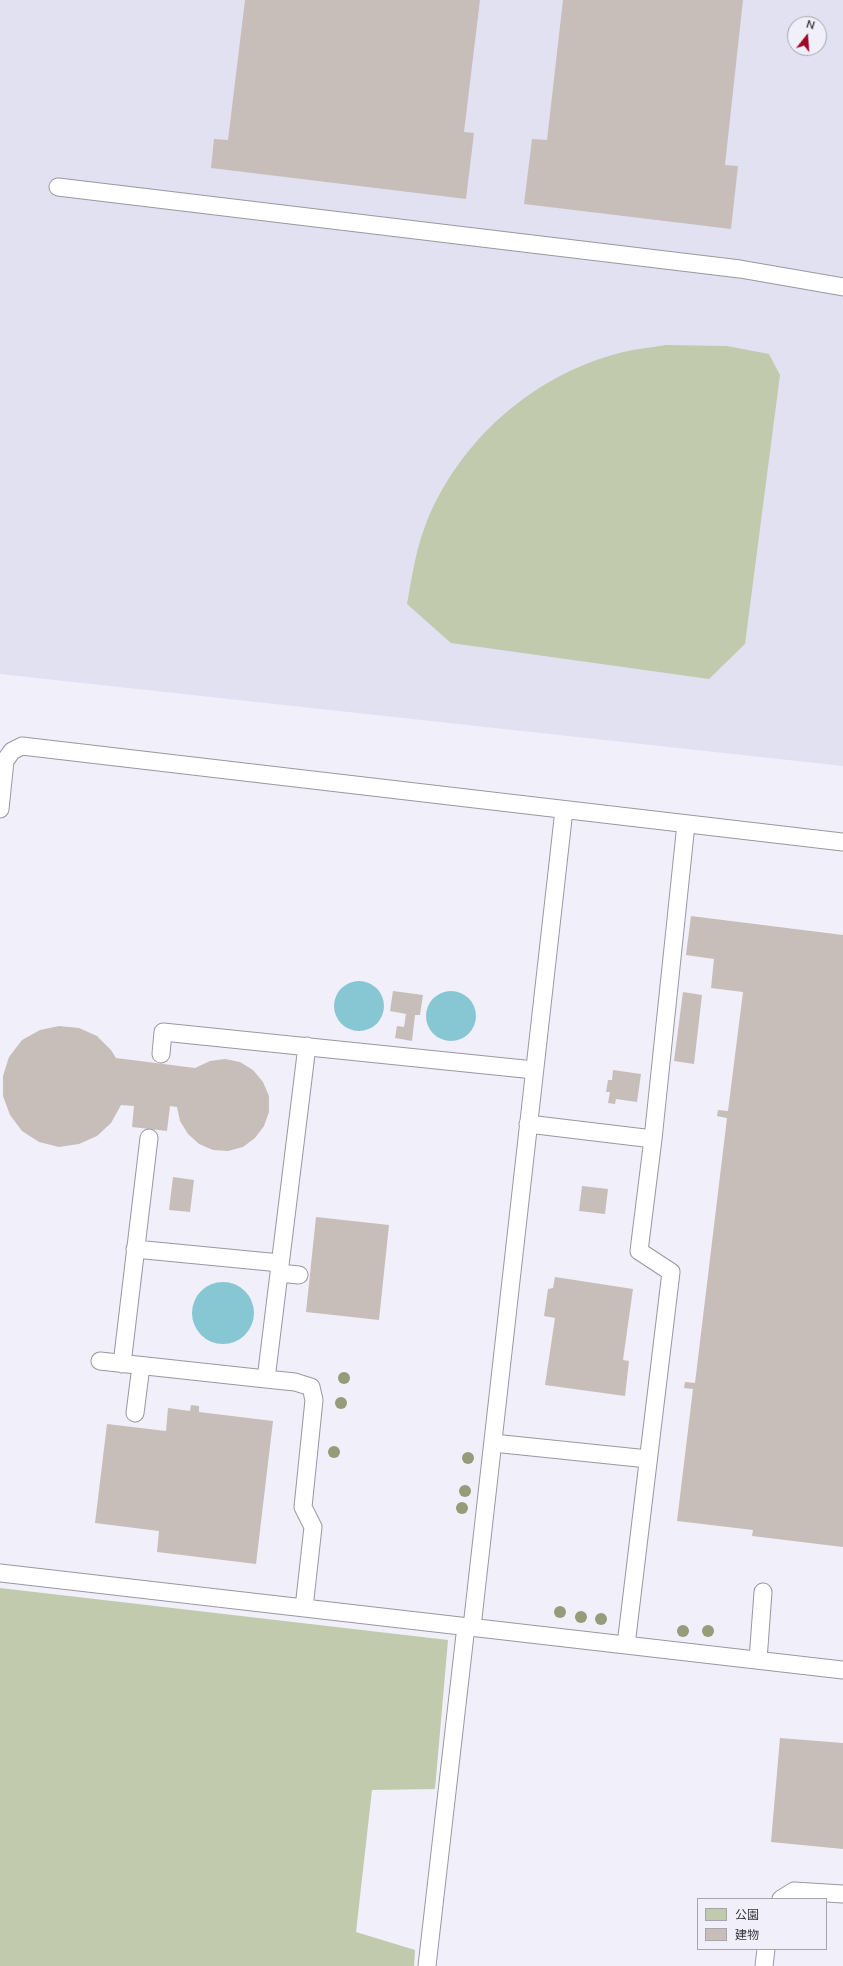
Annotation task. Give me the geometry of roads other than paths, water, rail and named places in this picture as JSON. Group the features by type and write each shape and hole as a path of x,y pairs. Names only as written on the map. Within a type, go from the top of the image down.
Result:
{"lane":[{"path":"58,186 740,269 843,287"},
{"path":"0,809 5,761 12,751 22,746 843,842"},
{"path":"427,1966 493,1443 564,810"},
{"path":"626,1645 671,1272 639,1251 686,824"},
{"path":"162,1054 163,1032 534,1070"},
{"path":"266,1379 307,1046"},
{"path":"528,1124 652,1139"},
{"path":"122,1364 149,1138"},
{"path":"135,1249 280,1268 299,1275"},
{"path":"100,1362 295,1382 310,1387 314,1400 303,1507 313,1527 304,1608"},
{"path":"135,1413 141,1366"},
{"path":"493,1443 648,1459"},
{"path":"0,1573 843,1670"},
{"path":"758,1660 763,1592"},
{"path":"783,1898 794,1891 843,1894"},
{"path":"764,1966 766,1950"}],"water":[{"path":"364,981 369,982 377,988 383,996 383,1016 377,1024 369,1030 354,1031 349,1030 341,1024 335,1016 334,1001 335,996 341,988 349,982"},
{"path":"456,991 461,992 469,998 475,1006 475,1026 469,1034 461,1040 446,1041 441,1040 433,1034 427,1026 426,1011 427,1006 433,998 441,992"},
{"path":"223,1282 240,1287 245,1291 249,1296 254,1313 249,1330 245,1335 240,1339 223,1344 206,1339 201,1335 197,1330 192,1313 197,1296 201,1291 206,1287"}]}
